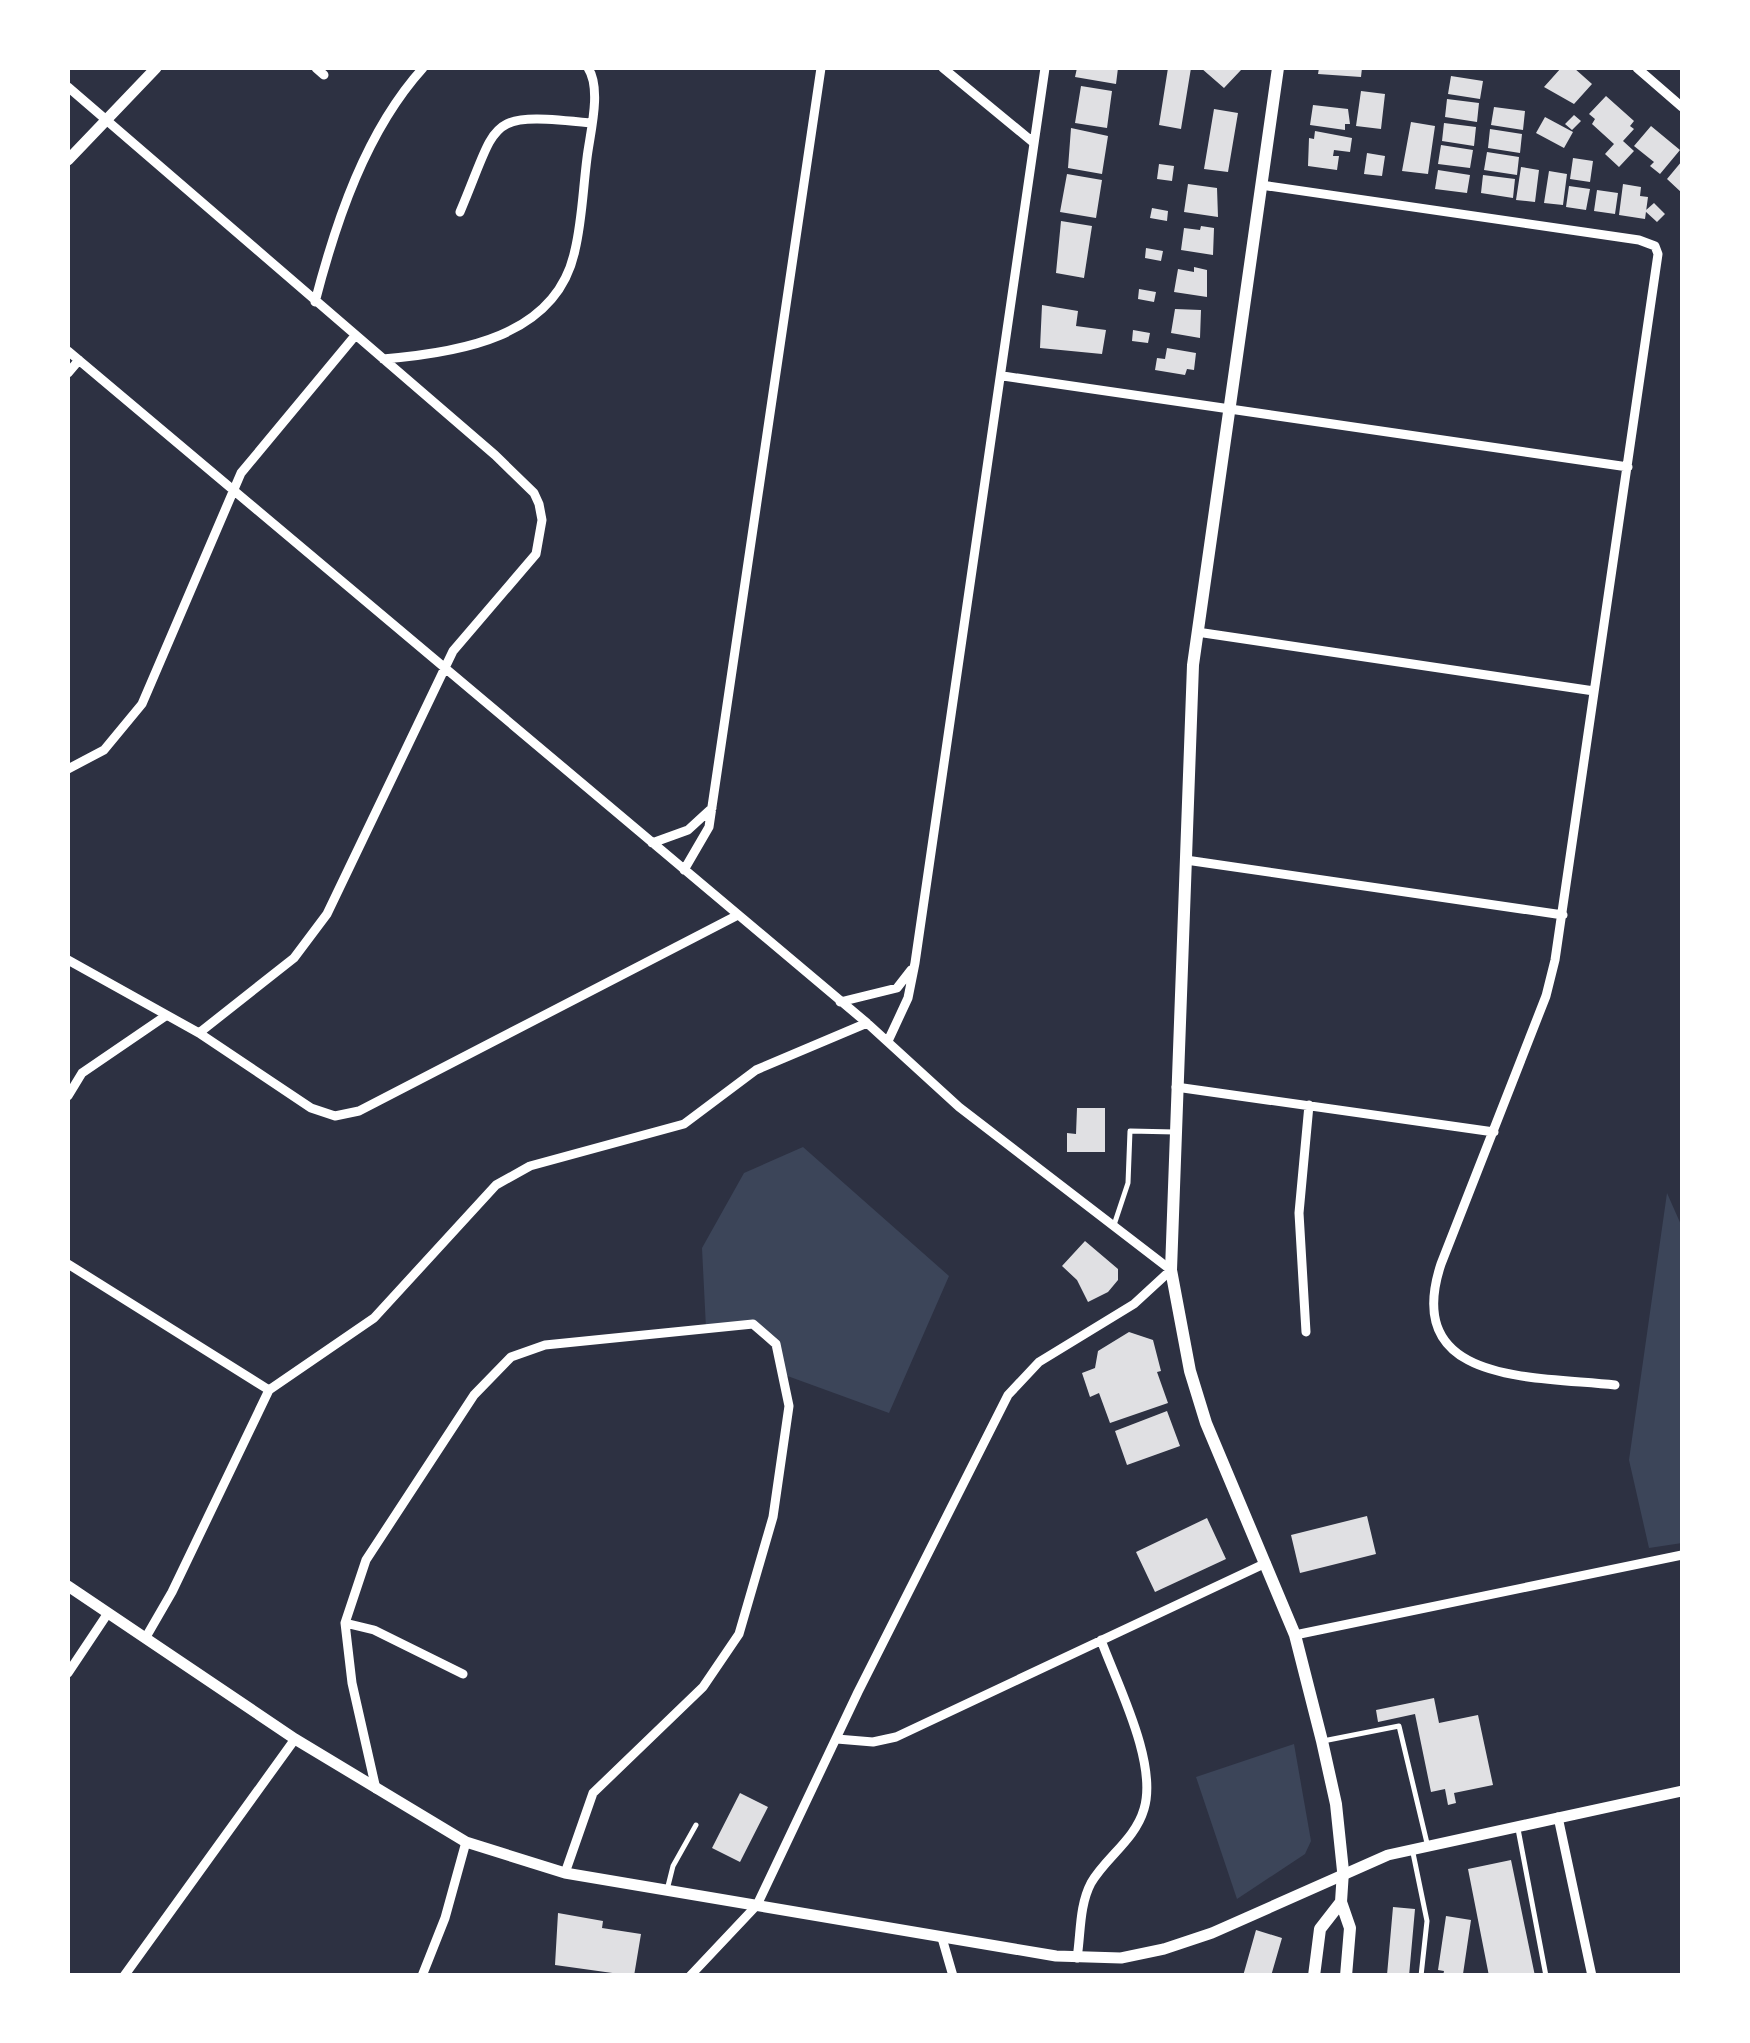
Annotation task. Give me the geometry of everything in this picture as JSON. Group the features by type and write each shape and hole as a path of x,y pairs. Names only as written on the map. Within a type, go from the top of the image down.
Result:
{"main road":[{"path":"1278,68 1197,632 1176,1087 1172,1270 1190,1370 1206,1424 1295,1636 1322,1741 1344,1872 1341,1902 1350,1928 1346,1976"},
{"path":"1314,1976 1320,1929 1341,1902"}],"street":[{"path":"68,160 156,68"},
{"path":"315,302 351,188 409,83 423,68"},
{"path":"383,358 434,355 484,344 549,306 575,254 592,123 593,76 588,68"},
{"path":"684,870 709,827 821,68"},
{"path":"943,68 1034,143"},
{"path":"888,1042 908,998 914,963 1003,376 1045,68"},
{"path":"1637,68 1682,107"},
{"path":"68,87 534,493 542,520 536,554 453,652 327,914 294,958 198,1033"},
{"path":"460,212 494,131 511,119 592,123"},
{"path":"1261,185 1655,246 1658,263 1563,916 1546,996 1433,1288 1436,1330 1447,1347 1487,1368 1615,1385"},
{"path":"68,770 104,750 142,704 241,473 354,337"},
{"path":"68,351 444,671 867,1022 959,1107 1172,1270 1134,1304 1039,1362 1008,1395 757,1905 690,1976"},
{"path":"68,373 79,360"},
{"path":"1003,376 1628,467"},
{"path":"1197,632 1594,691"},
{"path":"652,844 688,830 712,808"},
{"path":"1186,860 1563,916"},
{"path":"68,960 198,1033 311,1108 334,1116 360,1111 736,916"},
{"path":"840,1002 867,999 898,988 914,963"},
{"path":"68,1096 82,1073 164,1017"},
{"path":"146,1637 172,1592 270,1390 374,1318 496,1184 530,1166 684,1124 756,1070 867,1022"},
{"path":"1176,1087 1494,1132"},
{"path":"1306,1332 1298,1213 1308,1105"},
{"path":"68,1264 270,1390"},
{"path":"377,1792 352,1683 345,1623 366,1560 474,1395 510,1357 546,1345 753,1324 776,1344 788,1406 774,1517 739,1634 703,1687 593,1793 565,1874"},
{"path":"1295,1636 1682,1555"},
{"path":"837,1739 873,1742 896,1737 1266,1563"},
{"path":"68,1586 377,1792 466,1842 565,1874 1077,1958 1121,1958 1185,1943 1344,1872 1412,1850 1682,1791"},
{"path":"68,1673 108,1613"},
{"path":"345,1623 374,1630 463,1674"},
{"path":"1077,1958 1084,1899 1092,1882 1132,1832 1148,1790 1140,1744 1101,1640"},
{"path":"124,1976 295,1739"},
{"path":"1558,1817 1592,1976"},
{"path":"422,1976 445,1918 466,1842"},
{"path":"942,1938 953,1976"}],"lane":[{"path":"1113,1228 1128,1183 1130,1131 1175,1132"},
{"path":"1322,1741 1400,1726 1428,1846"},
{"path":"667,1892 673,1866 696,1825"},
{"path":"1518,1826 1546,1976"},
{"path":"1412,1850 1427,1921 1421,1976"}],"shaded area":[{"path":"803,1147 949,1276 889,1413 782,1374 776,1344 753,1324 706,1328 702,1248 744,1173"},
{"path":"1667,1193 1682,1227 1682,1543 1649,1548 1629,1460"},
{"path":"1294,1744 1311,1841 1305,1854 1237,1899 1196,1777"}],"building":[{"path":"1077,68 1118,68 1116,84 1075,77"},
{"path":"1168,68 1191,68 1181,129 1159,125"},
{"path":"1201,68 1238,68 1241,70 1224,88"},
{"path":"1319,68 1362,68 1361,77 1318,74"},
{"path":"1561,68 1574,68 1592,84 1574,104 1544,87"},
{"path":"1451,76 1483,81 1480,99 1448,94"},
{"path":"1081,86 1112,91 1107,128 1075,123"},
{"path":"1361,91 1385,94 1381,129 1356,126"},
{"path":"1606,96 1634,121 1630,126 1634,129 1623,141 1634,151 1619,167 1605,154 1614,144 1592,124 1595,119 1589,114"},
{"path":"1447,99 1479,103 1477,122 1445,117"},
{"path":"1313,105 1348,109 1350,124 1345,124 1345,130 1310,125"},
{"path":"1494,107 1525,111 1523,130 1491,125"},
{"path":"1214,109 1238,113 1228,172 1204,169"},
{"path":"1574,115 1581,121 1572,130 1565,124"},
{"path":"1545,117 1573,132 1564,148 1536,133"},
{"path":"1411,122 1435,126 1428,174 1402,171"},
{"path":"1444,123 1476,127 1474,146 1442,141"},
{"path":"1651,126 1680,150 1660,174 1650,166 1654,162 1634,146"},
{"path":"1071,128 1108,136 1102,174 1068,168"},
{"path":"1490,129 1522,134 1520,153 1488,148"},
{"path":"1315,131 1352,138 1350,152 1334,150 1333,156 1339,156 1337,170 1308,166 1309,138 1314,139"},
{"path":"1441,145 1473,150 1470,168 1438,164"},
{"path":"1487,152 1519,157 1517,175 1484,170"},
{"path":"1367,153 1385,156 1382,176 1364,174"},
{"path":"1573,158 1593,161 1590,182 1570,179"},
{"path":"1682,161 1682,193 1667,179"},
{"path":"1159,164 1174,166 1172,181 1157,179"},
{"path":"1521,167 1539,170 1535,202 1516,200"},
{"path":"1438,170 1470,175 1467,193 1435,189"},
{"path":"1549,171 1567,174 1563,205 1544,203"},
{"path":"1067,174 1102,180 1096,218 1060,212"},
{"path":"1483,175 1515,179 1513,198 1481,193"},
{"path":"1188,184 1217,188 1218,217 1184,212"},
{"path":"1623,184 1641,187 1640,196 1648,197 1645,219 1619,215"},
{"path":"1569,186 1590,189 1586,210 1566,207"},
{"path":"1597,190 1618,193 1615,214 1594,211"},
{"path":"1654,203 1665,214 1657,222 1645,211"},
{"path":"1152,208 1168,211 1167,221 1150,218"},
{"path":"1061,221 1092,226 1084,278 1056,273"},
{"path":"1201,226 1214,228 1213,255 1181,250 1184,228 1200,230"},
{"path":"1146,248 1163,251 1161,261 1145,258"},
{"path":"1194,267 1207,270 1207,297 1174,292 1178,269 1194,272"},
{"path":"1139,289 1156,292 1154,302 1138,299"},
{"path":"1042,305 1078,311 1076,326 1106,330 1102,354 1040,348"},
{"path":"1175,309 1201,310 1200,338 1171,333"},
{"path":"1133,330 1150,333 1148,343 1132,341"},
{"path":"1167,348 1196,353 1194,370 1187,369 1185,375 1155,370 1157,358 1165,359"},
{"path":"1077,1108 1105,1108 1105,1152 1067,1152 1067,1133 1076,1134"},
{"path":"1085,1241 1118,1269 1118,1280 1108,1292 1088,1302 1077,1280 1062,1266"},
{"path":"1129,1332 1153,1340 1161,1371 1157,1372 1168,1403 1110,1423 1099,1393 1090,1397 1082,1373 1095,1368 1098,1351"},
{"path":"1167,1411 1180,1446 1127,1465 1115,1431"},
{"path":"1367,1516 1376,1554 1300,1573 1291,1535"},
{"path":"1207,1518 1226,1559 1155,1592 1136,1552"},
{"path":"1434,1698 1439,1723 1478,1715 1493,1785 1454,1793 1456,1803 1448,1805 1445,1789 1431,1792 1415,1714 1378,1722 1376,1710"},
{"path":"740,1793 768,1807 740,1862 712,1848"},
{"path":"1511,1860 1535,1976 1489,1976 1468,1869"},
{"path":"1393,1907 1415,1909 1409,1976 1387,1975"},
{"path":"558,1913 603,1921 602,1928 641,1934 634,1976 555,1965"},
{"path":"1446,1916 1471,1920 1463,1974 1443,1976 1444,1971 1438,1970"},
{"path":"1256,1930 1282,1938 1271,1976 1243,1976"}]}
